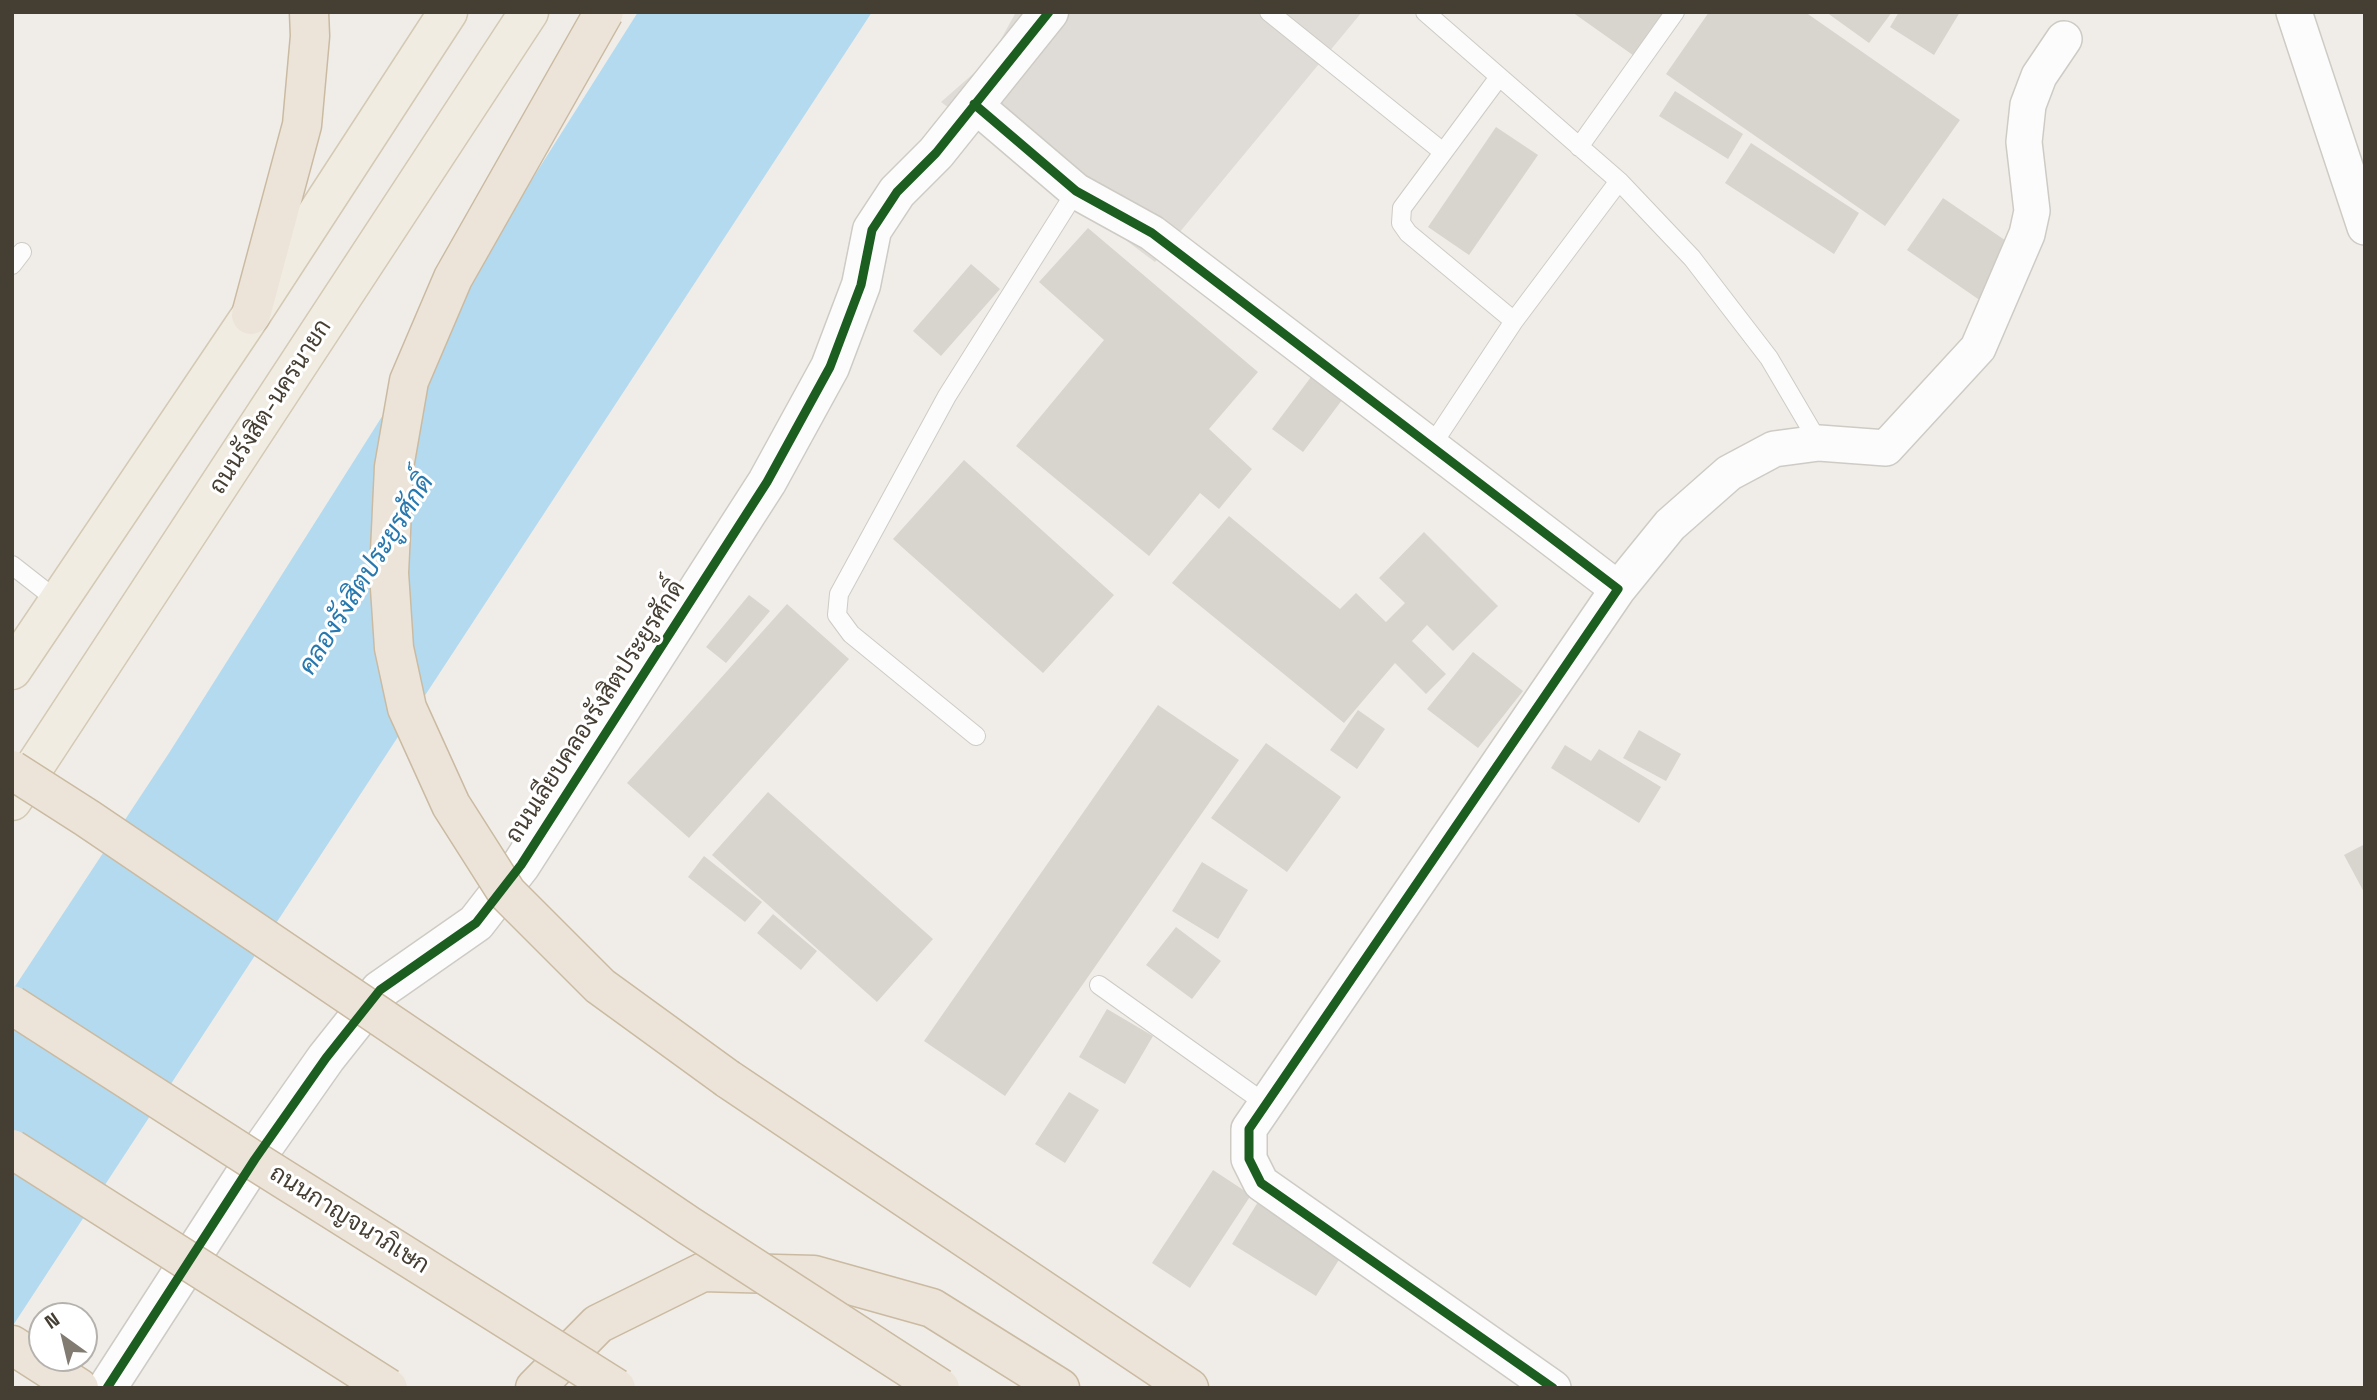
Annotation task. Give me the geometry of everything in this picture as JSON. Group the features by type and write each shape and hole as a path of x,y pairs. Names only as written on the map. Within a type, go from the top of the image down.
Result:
{"highway":[{"path":"251,315 302,125 310,36 309,12"},
{"path":"604,12 453,278 409,381 394,467 388,573 394,648 407,708 451,805 507,893 600,986 728,1079 1189,1388"},
{"path":"12,756 87,818"},
{"path":"12,771 87,818 688,1225 940,1388"},
{"name":"ถนนกาญจนาภิเษก","path":"12,1005 616,1388"},
{"path":"12,1149 388,1388"},
{"path":"535,1388 598,1324 703,1272 814,1275 932,1308 1060,1388"},
{"path":"12,1345 79,1388"}],"main road":[{"path":"12,670 251,315 448,12"},
{"name":"ถนนรังสิต-นครนายก","path":"12,801 529,12"}],"street":[{"name":"ถนนเลียบคลองรังสิตประยูรศักดิ์","path":"107,1388 255,1159 326,1058 380,990 476,923 521,865 767,482 830,367 861,285 872,229 897,192 936,153 1049,12"},
{"path":"2294,12 2365,227"},
{"path":"1553,1388 1261,1183 1249,1159 1249,1129 1618,589 1670,525 1729,473 1774,449 1819,443 1886,448 1978,348 2027,234 2032,211 2024,142 2028,105 2039,76 2064,39"},
{"path":"974,104 1076,191 1152,233 1618,589"}],"lane":[{"path":"1269,12 1443,152"},
{"path":"1425,12 1619,181 1692,258 1769,358 1819,443"},
{"path":"1579,147 1675,12"},
{"path":"1499,77 1402,208 1401,223 1408,233 1514,321"},
{"path":"1430,448 1514,321 1619,181"},
{"path":"976,736 851,634 837,615 839,594 947,396 1076,191"},
{"path":"12,565 58,601"},
{"path":"1099,985 1266,1104"}],"shaded area":[{"path":"1016,12 1362,12 1155,262 941,102 990,59"}],"water":[{"name":"คลองรังสิตประยูรศักดิ์","path":"638,12 872,12 12,1327 12,991 169,753"}],"building":[{"path":"1572,12 1669,12 1637,58"},
{"path":"1709,12 1805,12 1960,120 1885,226 1666,74"},
{"path":"1826,12 1892,12 1869,43"},
{"path":"1899,12 1960,12 1934,55 1890,27"},
{"path":"1675,91 1743,134 1728,159 1659,116"},
{"path":"1496,127 1538,155 1469,255 1428,227"},
{"path":"1751,143 1859,213 1834,254 1725,183"},
{"path":"1943,198 2018,249 1981,301 1907,250"},
{"path":"1088,228 1258,372 1209,429 1252,469 1219,509 1200,493 1149,556 1016,446 1104,340 1039,282"},
{"path":"971,264 1000,289 941,356 913,331"},
{"path":"1311,377 1342,400 1303,452 1272,429"},
{"path":"964,460 1114,595 1043,673 893,539"},
{"path":"1229,516 1340,609 1356,593 1386,622 1405,603 1379,578 1424,532 1498,606 1453,651 1427,625 1412,641 1446,674 1426,694 1395,663 1344,723 1172,583"},
{"path":"749,595 770,611 726,663 706,647"},
{"path":"787,604 849,659 689,838 627,783"},
{"path":"1473,652 1523,691 1478,748 1427,709"},
{"path":"1158,705 1239,760 1005,1096 924,1041"},
{"path":"1358,710 1385,729 1357,769 1330,750"},
{"path":"1639,730 1681,754 1666,781 1623,758"},
{"path":"1266,743 1341,797 1287,872 1211,818"},
{"path":"1565,745 1591,761 1599,749 1661,787 1639,823 1551,768"},
{"path":"768,792 933,939 877,1002 712,855"},
{"path":"2365,844 2365,894 2344,855"},
{"path":"704,856 762,902 745,922 688,877"},
{"path":"1202,862 1248,890 1218,939 1172,911"},
{"path":"773,914 817,951 801,970 757,933"},
{"path":"1176,927 1221,961 1192,999 1146,965"},
{"path":"1107,1009 1153,1036 1125,1084 1079,1057"},
{"path":"1069,1092 1099,1110 1065,1163 1035,1144"},
{"path":"1213,1170 1251,1195 1190,1288 1152,1263"},
{"path":"1258,1202 1342,1255 1316,1296 1232,1244"}],"cycle path":[{"path":"107,1388 255,1159 326,1058 380,990 476,923 521,865 767,482 830,367 861,285 872,230 897,192 936,153 1049,12"},
{"path":"974,104 1076,191 1152,233 1618,589 1249,1129 1249,1159 1261,1183 1553,1388"}]}
